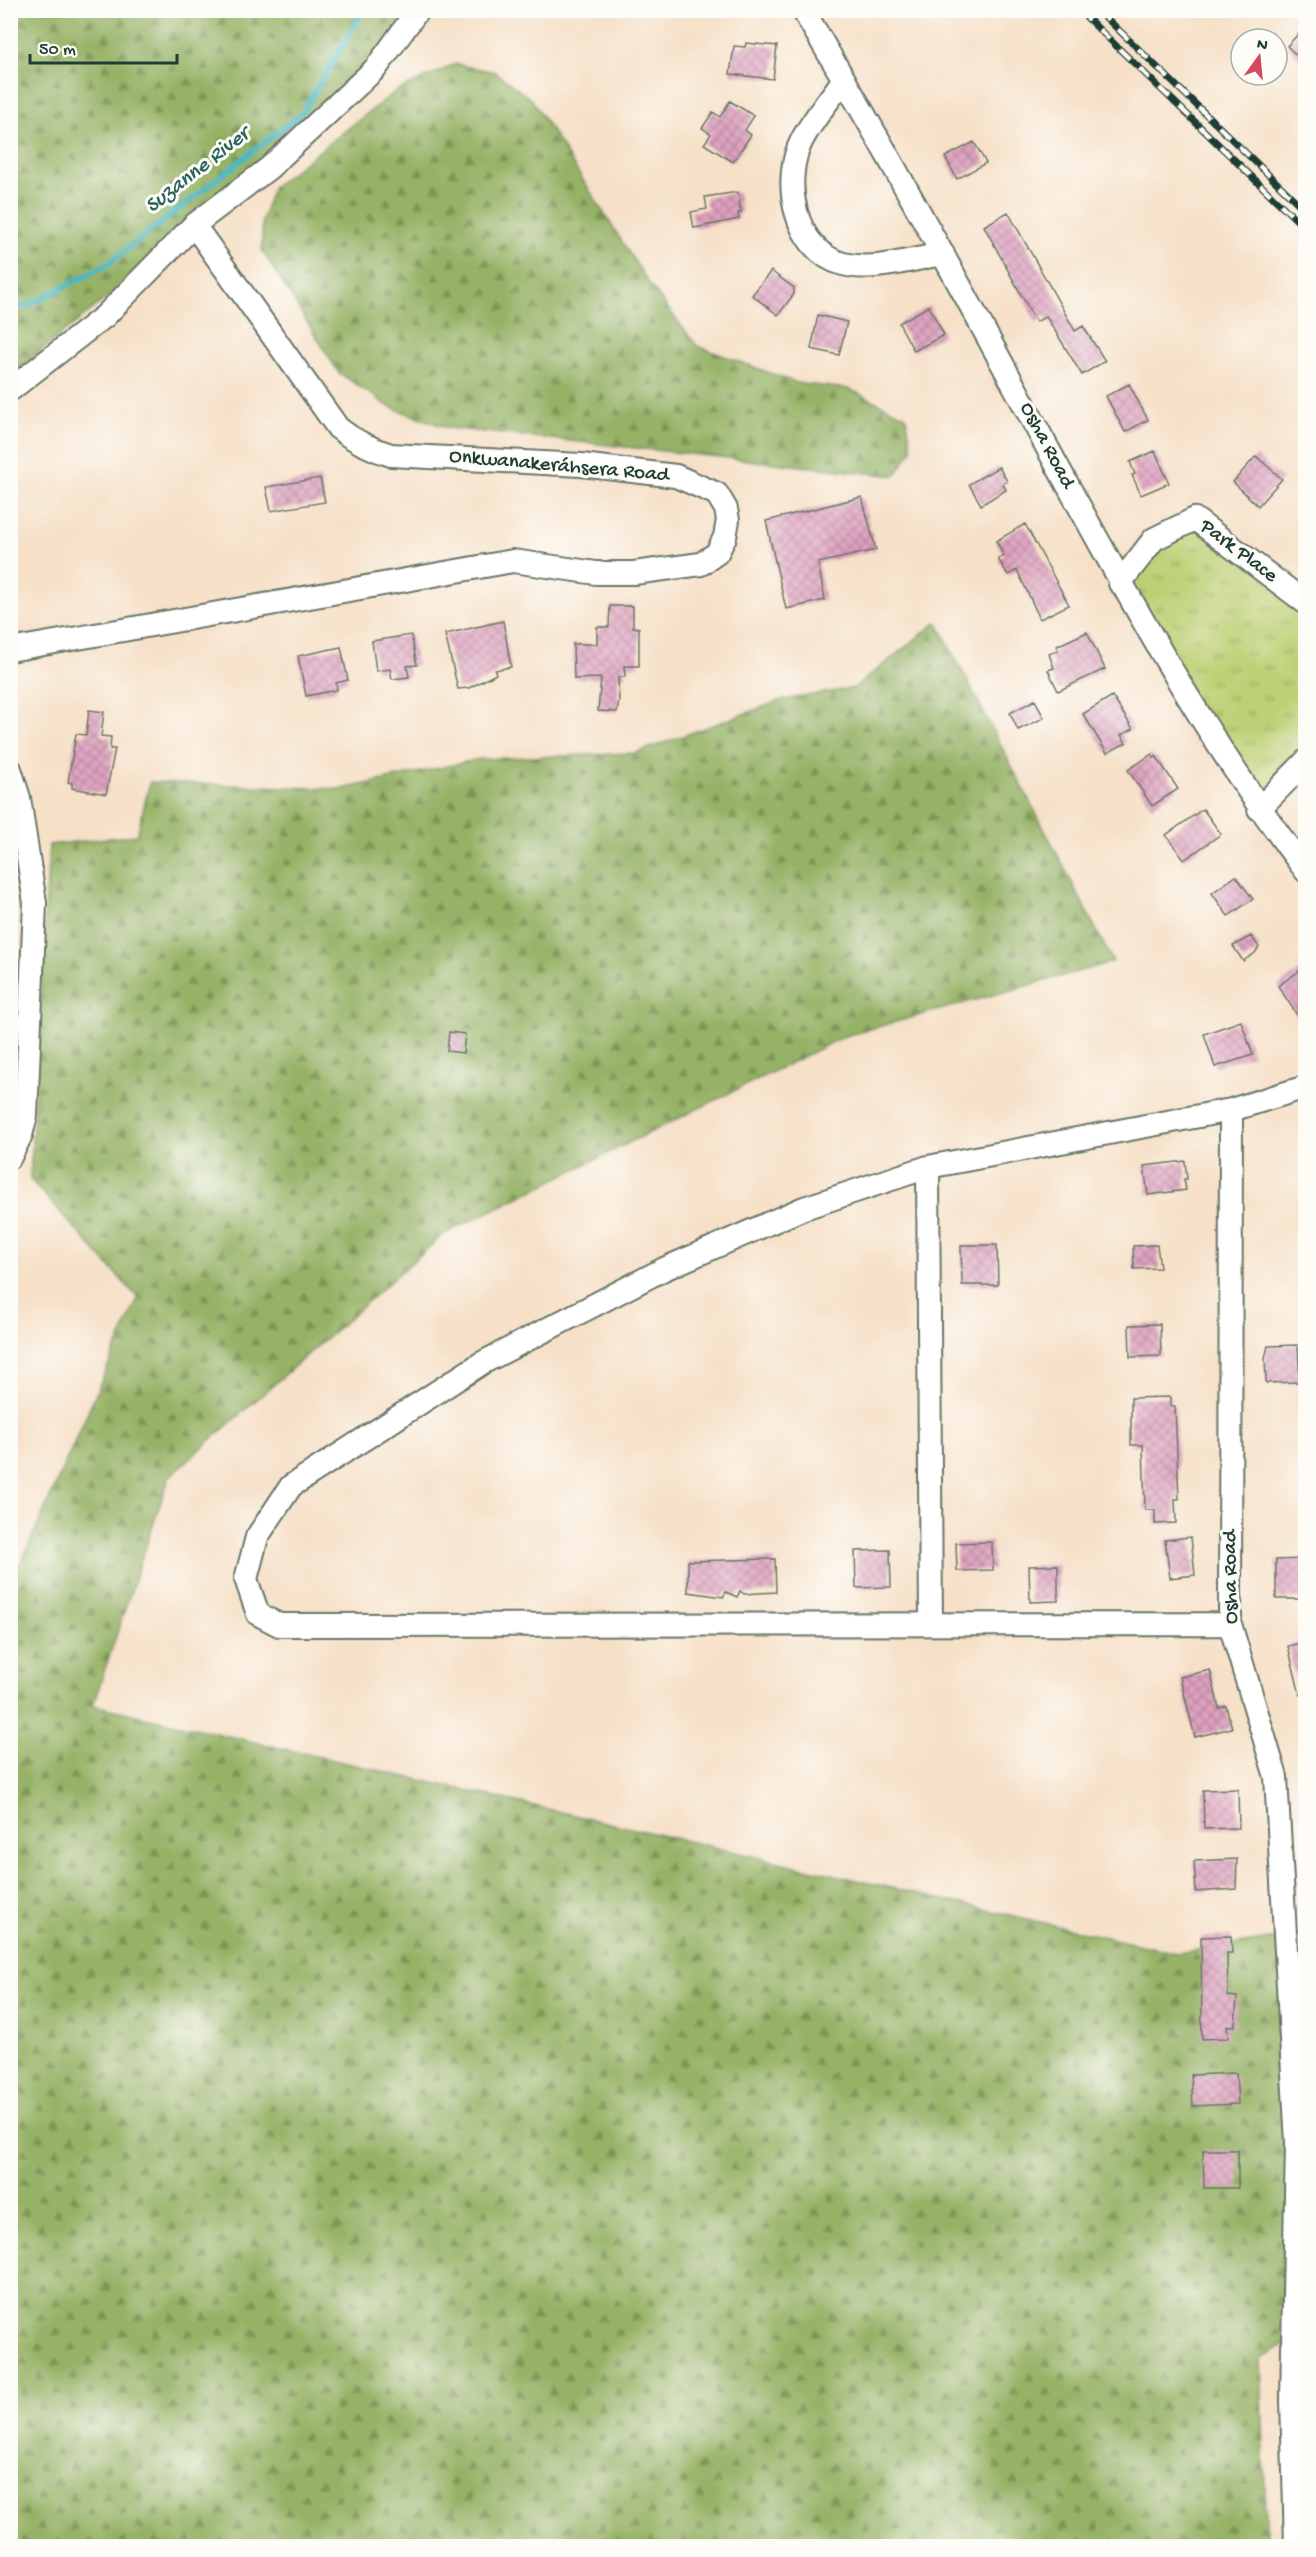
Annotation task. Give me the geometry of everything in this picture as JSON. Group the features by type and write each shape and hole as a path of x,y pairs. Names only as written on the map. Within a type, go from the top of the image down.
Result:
{"street":[{"path":"10,390 105,316 194,225 269,168 376,68 418,10"},
{"name":"Osha Road","path":"802,10 943,254 1120,583 1258,809 1305,871"},
{"path":"843,79 801,141 792,176 794,207 807,236 819,252 843,264 877,266 943,254"},
{"name":"Onkwanakeráhsera Road","path":"10,650 513,561 596,573 634,573 701,564 717,553 725,537 728,520 726,509 717,494 676,476 581,465 391,455 369,448 349,437 338,428 194,225"},
{"name":"Park Place","path":"1120,583 1154,539 1195,519 1305,603"},
{"path":"1258,809 1305,761"},
{"path":"10,769 19,798 35,903 26,1116 21,1135 10,1157"},
{"path":"1230,1624 279,1625 258,1614 246,1580 257,1537 291,1486 482,1363 664,1269 804,1208 928,1167 1231,1110 1305,1087"},
{"name":"Osha Road","path":"1231,1110 1230,1624 1276,1777 1301,2143 1296,2547"},
{"path":"928,1167 931,1624"}],"green space":[{"path":"11,11 405,11 385,47 205,218 11,375"},
{"path":"455,64 495,72 532,100 649,284 697,346 797,383 849,389 906,416 912,450 895,476 448,428 390,407 339,373 262,250 262,220 272,188 395,92"},
{"path":"1195,519 1305,603 1305,761 1259,809 1120,583"},
{"path":"937,622 1113,962 845,1036 444,1234 169,1477 93,1705 1176,1953 1305,1934 1305,2332 1261,2358 1267,2546 11,2546 11,1572 22,1561 138,1298 30,1179 49,845 137,835 150,782 342,789 480,759 636,753 782,700 854,688"}],"building":[{"path":"1305,27 1305,64 1289,48 1289,44"},
{"path":"746,43 777,46 773,79 730,74 734,46 745,47"},
{"path":"730,101 754,116 745,130 751,135 733,162 704,144 711,134 702,128 713,112 720,117"},
{"path":"974,142 986,163 957,179 945,157"},
{"path":"738,192 741,213 738,213 739,219 694,228 691,212 707,209 705,197"},
{"path":"1008,212 1075,331 1083,326 1105,361 1082,375 1046,316 1036,322 984,226"},
{"path":"771,271 794,288 794,294 778,315 752,295"},
{"path":"929,306 944,335 914,351 899,323"},
{"path":"818,315 847,322 839,355 811,349"},
{"path":"1129,384 1148,420 1125,432 1106,396"},
{"path":"1155,451 1169,483 1141,495 1132,475 1135,474 1130,462"},
{"path":"1256,456 1282,479 1258,506 1233,482"},
{"path":"999,467 1007,481 1003,484 1006,490 981,505 969,484"},
{"path":"320,478 325,502 271,511 266,487"},
{"path":"862,497 876,550 818,563 825,600 786,609 766,521"},
{"path":"1025,524 1069,605 1040,619 1017,570 1008,575 998,559 1004,556 996,541"},
{"path":"610,606 633,606 633,627 639,628 639,666 624,666 625,677 618,677 617,712 598,711 601,678 574,679 573,644 597,644 597,627 609,627"},
{"path":"503,621 511,667 495,670 496,674 469,688 458,689 445,634"},
{"path":"1087,632 1105,669 1058,691 1048,670 1054,668 1049,654 1058,650 1057,646"},
{"path":"411,635 417,665 407,666 409,677 392,679 390,669 376,671 372,641"},
{"path":"341,647 348,680 336,683 337,690 306,696 298,656"},
{"path":"1112,696 1133,729 1121,735 1126,743 1107,753 1083,714"},
{"path":"1035,700 1044,718 1018,730 1010,713"},
{"path":"89,710 104,712 101,736 111,737 110,749 115,749 106,794 72,788 72,783 68,782 76,734 86,735"},
{"path":"1152,754 1154,758 1156,756 1178,789 1152,806 1128,770"},
{"path":"1203,809 1221,834 1184,860 1166,835"},
{"path":"1236,876 1253,899 1228,916 1212,893"},
{"path":"1251,936 1259,947 1255,953 1243,961 1233,946"},
{"path":"1305,967 1305,1027 1278,986"},
{"path":"1241,1021 1253,1055 1215,1067 1204,1034"},
{"path":"449,1032 465,1034 463,1053 447,1051"},
{"path":"1185,1161 1186,1190 1148,1195 1144,1166"},
{"path":"961,1245 997,1245 998,1285 962,1285"},
{"path":"1157,1245 1160,1268 1134,1269 1133,1246"},
{"path":"1160,1324 1161,1356 1130,1357 1129,1325"},
{"path":"1298,1345 1300,1382 1266,1383 1265,1358 1268,1346"},
{"path":"1170,1397 1170,1406 1175,1406 1179,1499 1175,1499 1176,1523 1155,1524 1155,1510 1145,1510 1143,1445 1131,1445 1131,1398"},
{"path":"1191,1537 1195,1575 1170,1578 1165,1540"},
{"path":"992,1542 993,1570 957,1571 956,1543"},
{"path":"890,1550 891,1587 856,1588 855,1551"},
{"path":"775,1559 776,1592 744,1594 740,1591 737,1597 726,1592 723,1597 688,1592 688,1561"},
{"path":"1305,1559 1305,1599 1276,1599 1276,1560"},
{"path":"1058,1565 1058,1601 1030,1602 1029,1566"},
{"path":"1305,1642 1305,1695 1300,1695 1288,1646"},
{"path":"1210,1670 1219,1708 1226,1706 1232,1728 1195,1737 1180,1677"},
{"path":"1238,1789 1239,1828 1204,1829 1203,1790"},
{"path":"1237,1859 1236,1889 1196,1892 1194,1861"},
{"path":"1231,1936 1232,1953 1227,1953 1228,1996 1237,1997 1235,2026 1227,2026 1228,2038 1202,2039 1201,1937"},
{"path":"1236,2073 1238,2104 1193,2106 1191,2075"},
{"path":"1203,2150 1238,2150 1238,2188 1204,2188"}],"waterway":[{"name":"Suzanne River","path":"10,306 27,306 108,264 302,113 364,10"}],"railway":[{"path":"1079,10 1306,229"},
{"path":"1098,10 1306,211"}]}
